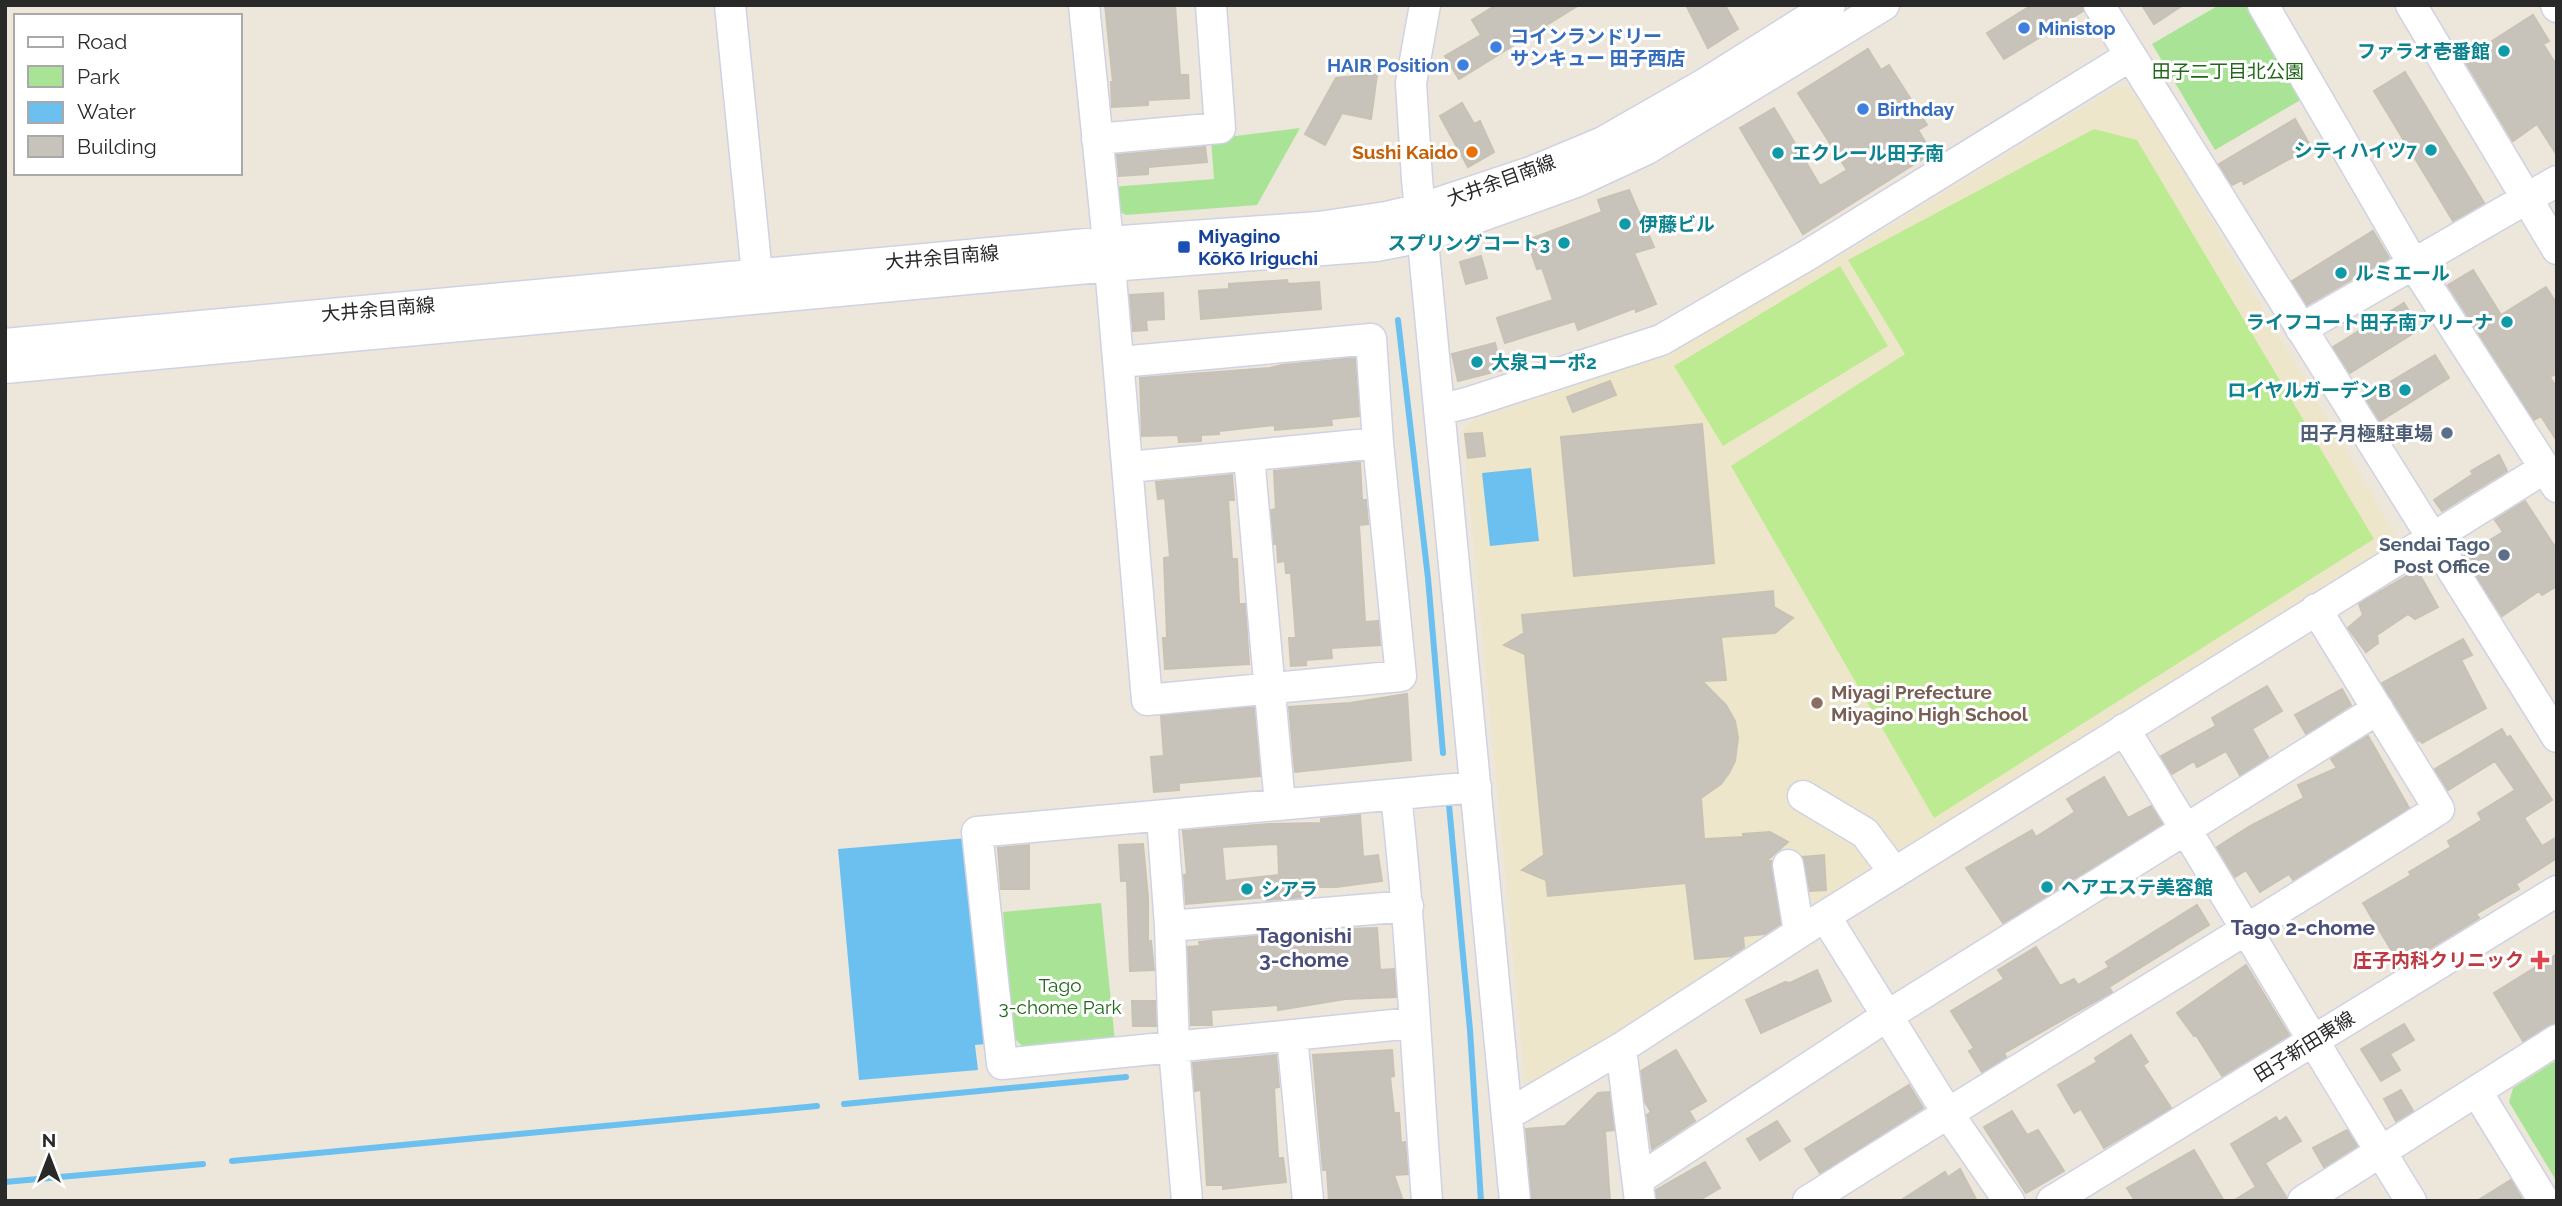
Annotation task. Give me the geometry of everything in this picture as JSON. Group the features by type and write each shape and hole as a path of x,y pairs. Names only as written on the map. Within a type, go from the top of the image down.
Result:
{"street":[{"path":"730,5 757,274"},
{"path":"1084,5 1120,362 1147,700 1401,676 1378,443 1371,339 1120,362"},
{"path":"1097,139 1220,128 1210,5"},
{"path":"1425,5 1411,83 1439,410 1515,1201"},
{"name":"大井余目南線","path":"1422,223 1603,142 1830,5"},
{"path":"5,368 1109,254 1376,246 1422,223 1576,183 1647,149 1884,5"},
{"path":"2099,5 2557,737"},
{"path":"1507,1115 1621,1048 1825,915 2432,537 2551,478 2414,265 2263,5"},
{"path":"2411,5 2557,249"},
{"path":"1439,410 1661,340 1806,256 2130,56"},
{"path":"2301,329 2557,181"},
{"name":"大井余目南線","path":"5,344 757,274 1109,254"},
{"path":"1129,467 1378,443"},
{"path":"1249,456 1280,805"},
{"path":"1808,1201 1947,1112 2246,931 2439,809 2316,609"},
{"path":"1621,1048 1639,1190 1887,1016 2378,709"},
{"path":"2124,729 2411,1201"},
{"path":"1413,1023 1002,1065 977,832 1476,787"},
{"path":"1396,795 1408,906 1413,1023 1427,1201"},
{"path":"1802,796 1865,833 1894,872"},
{"path":"1162,817 1170,926 1174,1048 1187,1201"},
{"path":"1788,864 1799,932"},
{"name":"田子新田東線","path":"2052,1201 2557,891"},
{"path":"1170,926 1408,906"},
{"path":"1825,915 1947,1112 2009,1201"},
{"path":"1292,1036 1308,1201"},
{"path":"2303,1201 2557,1040"},
{"path":"2477,1092 2544,1201"}],"shaded area":[{"name":"Miyagi Prefecture Miyagino High School","path":"2118,86 2134,88 2399,541 1545,1085 1525,1081 1463,430 1474,419 1656,358 1857,246"}],"green space":[{"name":"田子二丁目北公園","path":"2219,5 2248,5 2304,98 2215,150 2152,44"},
{"path":"1300,128 1257,205 1126,215 1113,208 1111,187 1214,179 1211,139"},
{"path":"2094,129 2137,140 2374,539 1934,818 1731,466 1905,354 1848,260"},
{"path":"1840,266 1888,346 1723,446 1674,366"},
{"name":"Tago 3-chome Park","path":"1101,903 1115,1041 1026,1050 1013,1037 1003,912"},
{"path":"2557,1060 2557,1182 2509,1102 2513,1088"}],"water":[{"path":"1531,468 1539,541 1490,546 1482,473"},
{"path":"967,838 986,1044 975,1045 978,1070 859,1080 838,849"}],"building":[{"path":"1105,5 1175,5 1180,75 1188,75 1189,98 1148,100 1148,105 1112,107 1113,82"},
{"path":"1496,5 1579,5 1459,79 1445,56 1481,35 1472,20"},
{"path":"1686,5 1725,5 1738,29 1708,48"},
{"path":"2032,5 2082,5 2083,11 2004,59 1987,33"},
{"path":"2142,5 2183,5 2154,24"},
{"path":"2533,15 2549,41 2543,44 2557,66 2557,155 2537,124 2513,141 2464,59"},
{"name":"Birthday","path":"1868,49 1881,70 1889,65 1927,125 1918,130 1932,153 1803,234 1740,128 1774,108 1820,186 1847,170 1798,93"},
{"name":"シティハイツ7","path":"2405,72 2484,203 2453,221 2374,91"},
{"path":"1377,74 1371,119 1342,113 1325,145 1305,134 1336,78"},
{"path":"1462,103 1474,124 1480,121 1494,152 1468,167 1440,116"},
{"path":"2295,119 2311,147 2244,184 2242,180 2232,185 2219,164"},
{"path":"1205,147 1207,162 1148,167 1148,174 1119,176 1117,155"},
{"path":"1629,190 1654,247 1634,253 1656,304 1636,312 1635,308 1578,330 1575,321 1505,343 1497,318 1553,300 1542,268 1537,269 1527,240 1602,212 1598,200"},
{"name":"ルミエール","path":"2373,231 2389,258 2307,305 2292,281"},
{"path":"1481,256 1487,278 1466,284 1460,262"},
{"path":"2473,270 2501,315 2546,287 2557,304 2557,373 2550,377 2557,388 2557,441 2541,416 2534,420 2448,285"},
{"path":"1287,280 1288,284 1319,282 1321,309 1201,319 1199,291 1229,289 1229,284"},
{"path":"1163,293 1164,319 1146,320 1147,330 1133,331 1130,295"},
{"path":"2404,303 2420,329 2350,373 2333,347"},
{"name":"大泉コーポ2","path":"1495,343 1502,370 1458,381 1452,354"},
{"name":"ロイヤルガーデンB","path":"2435,355 2449,378 2380,421 2365,397"},
{"path":"1355,358 1359,416 1331,419 1332,425 1275,430 1275,425 1219,431 1219,434 1201,435 1201,441 1179,442 1178,435 1142,436 1140,378"},
{"path":"1610,381 1616,395 1573,412 1567,397"},
{"path":"1702,424 1714,563 1574,576 1561,437"},
{"path":"1482,433 1485,456 1468,458 1465,434"},
{"path":"2499,455 2507,471 2442,511 2434,500 2473,474 2471,471"},
{"path":"1360,462 1362,500 1366,500 1368,524 1359,525 1365,622 1378,621 1380,645 1331,648 1332,658 1306,660 1306,665 1291,666 1289,638 1296,638 1291,573 1286,573 1285,561 1278,562 1277,544 1274,544 1271,510 1276,509 1274,471"},
{"path":"1232,475 1234,500 1228,500 1232,559 1237,559 1239,604 1245,604 1249,664 1165,669 1163,638 1167,638 1164,558 1170,557 1165,498 1158,499 1156,482"},
{"path":"2525,501 2557,550 2557,586 2542,595 2539,591 2502,616 2464,556 2503,532 2495,520"},
{"path":"2417,570 2438,607 2415,619 2408,614 2377,635 2378,643 2366,652 2348,628 2363,615 2359,604"},
{"path":"1773,591 1774,607 1793,618 1775,633 1721,637 1726,680 1702,681 1726,705 1735,721 1738,738 1735,761 1729,773 1721,784 1701,798 1704,839 1743,837 1743,834 1770,832 1788,842 1765,862 1771,861 1780,924 1765,934 1743,936 1744,947 1731,956 1695,959 1686,883 1548,896 1546,880 1522,870 1544,855 1525,654 1504,645 1524,633 1522,615"},
{"path":"2463,639 2472,655 2461,660 2486,708 2422,743 2418,741 2382,683"},
{"path":"2267,686 2282,711 2252,729 2268,757 2240,775 2226,751 2197,767 2194,761 2172,774 2161,756 2216,726 2212,718"},
{"path":"2342,689 2351,705 2306,734 2295,715"},
{"path":"1407,694 1411,760 1295,772 1289,707 1350,703"},
{"path":"1254,707 1260,776 1179,783 1179,790 1154,792 1151,757 1164,756 1161,716"},
{"path":"2502,729 2507,738 2510,736 2552,800 2524,818 2542,846 2557,837 2557,858 2516,884 2519,889 2476,914 2479,918 2401,966 2363,903 2411,875 2409,872 2451,847 2448,841 2482,820 2478,813 2515,790 2495,761 2448,790 2435,769"},
{"path":"2368,736 2409,808 2293,880 2289,874 2260,892 2246,870 2235,877 2217,847 2250,826 2304,798 2298,785 2337,768 2331,759"},
{"path":"2104,777 2128,818 2151,806 2162,824 2003,923 1966,868 2032,830 2036,837 2075,812 2067,799"},
{"path":"1360,815 1363,857 1378,855 1382,881 1336,887 1303,887 1304,897 1267,900 1267,897 1186,904 1184,875 1187,874 1183,831 1321,823 1321,819","holes":["1278,844 1279,875 1225,881 1222,847"]},
{"path":"1143,844 1148,898 1148,942 1151,941 1154,970 1130,971 1127,881 1121,881 1119,845"},
{"path":"1029,845 1029,889 1001,889 998,848"},
{"path":"1824,855 1826,890 1810,891 1803,857"},
{"path":"2197,905 2209,925 2109,987 2112,992 2004,1053 2006,1057 1982,1072 1969,1051 1974,1048 1951,1011 2004,979 1998,970 2036,947 2060,986 2074,979 2078,985 2109,967 2106,962"},
{"path":"1377,928 1380,970 1394,969 1396,997 1345,999 1278,1010 1278,1005 1211,1010 1212,1025 1191,1025 1188,947 1200,946 1199,942 1306,932 1308,942 1349,938 1348,929"},
{"path":"2557,954 2557,1023 2548,1025 2523,1041 2494,993"},
{"path":"2246,965 2289,1035 2222,1076 2196,1035 2194,1036 2177,1013"},
{"path":"1817,970 1831,1001 1761,1033 1746,1000"},
{"path":"1132,1001 1155,1001 1156,1026 1133,1026"},
{"path":"2404,1024 2414,1040 2390,1054 2400,1070 2381,1081 2361,1049"},
{"path":"2131,1035 2148,1062 2143,1065 2171,1108 2104,1148 2081,1109 2074,1113 2058,1085 2097,1062 2095,1058"},
{"path":"1392,1050 1394,1076 1390,1077 1394,1113 1399,1113 1401,1143 1405,1142 1408,1174 1394,1175 1403,1201 1329,1201 1327,1170 1323,1170 1313,1055"},
{"path":"1676,1050 1706,1101 1689,1111 1695,1121 1652,1149 1647,1115 1651,1112 1645,1102 1641,1071"},
{"path":"1276,1055 1279,1087 1274,1088 1278,1158 1283,1158 1286,1182 1223,1189 1223,1185 1207,1185 1201,1090 1195,1091 1193,1063"},
{"path":"1909,1085 1923,1108 1820,1173 1805,1149"},
{"path":"2401,1090 2413,1111 2396,1121 2384,1099"},
{"path":"1609,1092 1614,1130 1605,1131 1610,1201 1532,1201 1526,1129 1565,1126 1598,1093"},
{"path":"2012,1111 2027,1135 2038,1130 2064,1171 2026,1193 1984,1127"},
{"path":"2276,1117 2279,1122 2286,1117 2301,1141 2265,1163 2286,1201 2233,1201 2256,1187 2231,1144"},
{"path":"1777,1121 1790,1141 1760,1160 1747,1139"},
{"path":"2347,1130 2357,1146 2324,1167 2313,1148"},
{"path":"2194,1150 2224,1201 2135,1201 2127,1188"},
{"path":"1705,1162 1720,1188 1698,1201 1657,1201 1656,1190"},
{"path":"1960,1169 1977,1201 1900,1201 1945,1172 1948,1177"},
{"path":"2511,1180 2523,1201 2477,1201"}],"waterway":[{"path":"1398,320 1428,578 1443,753"},
{"path":"1449,805 1470,1030 1481,1201"},
{"path":"844,1104 1126,1077"},
{"path":"232,1161 817,1106"},
{"path":"5,1182 203,1164"}],"place":[{"name":"Ministop","path":"2024,28"},
{"name":"コインランドリー サンキュー 田子西店","path":"1496,47"},
{"name":"ファラオ壱番館","path":"2504,51"},
{"name":"HAIR Position","path":"1463,65"},
{"name":"Birthday","path":"1863,109"},
{"name":"シティハイツ7","path":"2431,150"},
{"name":"Sushi Kaido","path":"1472,152"},
{"name":"エクレール田子南","path":"1778,153"},
{"name":"伊藤ビル","path":"1625,224"},
{"name":"スプリングコート3","path":"1564,243"},
{"name":"Miyagino KōKō Iriguchi","path":"1184,247"},
{"name":"ルミエール","path":"2341,273"},
{"name":"ライフコート田子南アリーナ","path":"2507,322"},
{"name":"大泉コーポ2","path":"1477,362"},
{"name":"ロイヤルガーデンB","path":"2405,390"},
{"name":"田子月極駐車場","path":"2447,433"},
{"name":"Sendai Tago Post Office","path":"2504,555"},
{"name":"Miyagi Prefecture Miyagino High School","path":"1817,703"},
{"name":"ヘアエステ美容館","path":"2047,887"},
{"name":"シアラ","path":"1247,889"},
{"name":"庄子内科クリニック","path":"2540,960"}],"district":[{"name":"Tago 2-chome","path":"2303,927"},
{"name":"Tagonishi 3-chome","path":"1304,947"}]}
